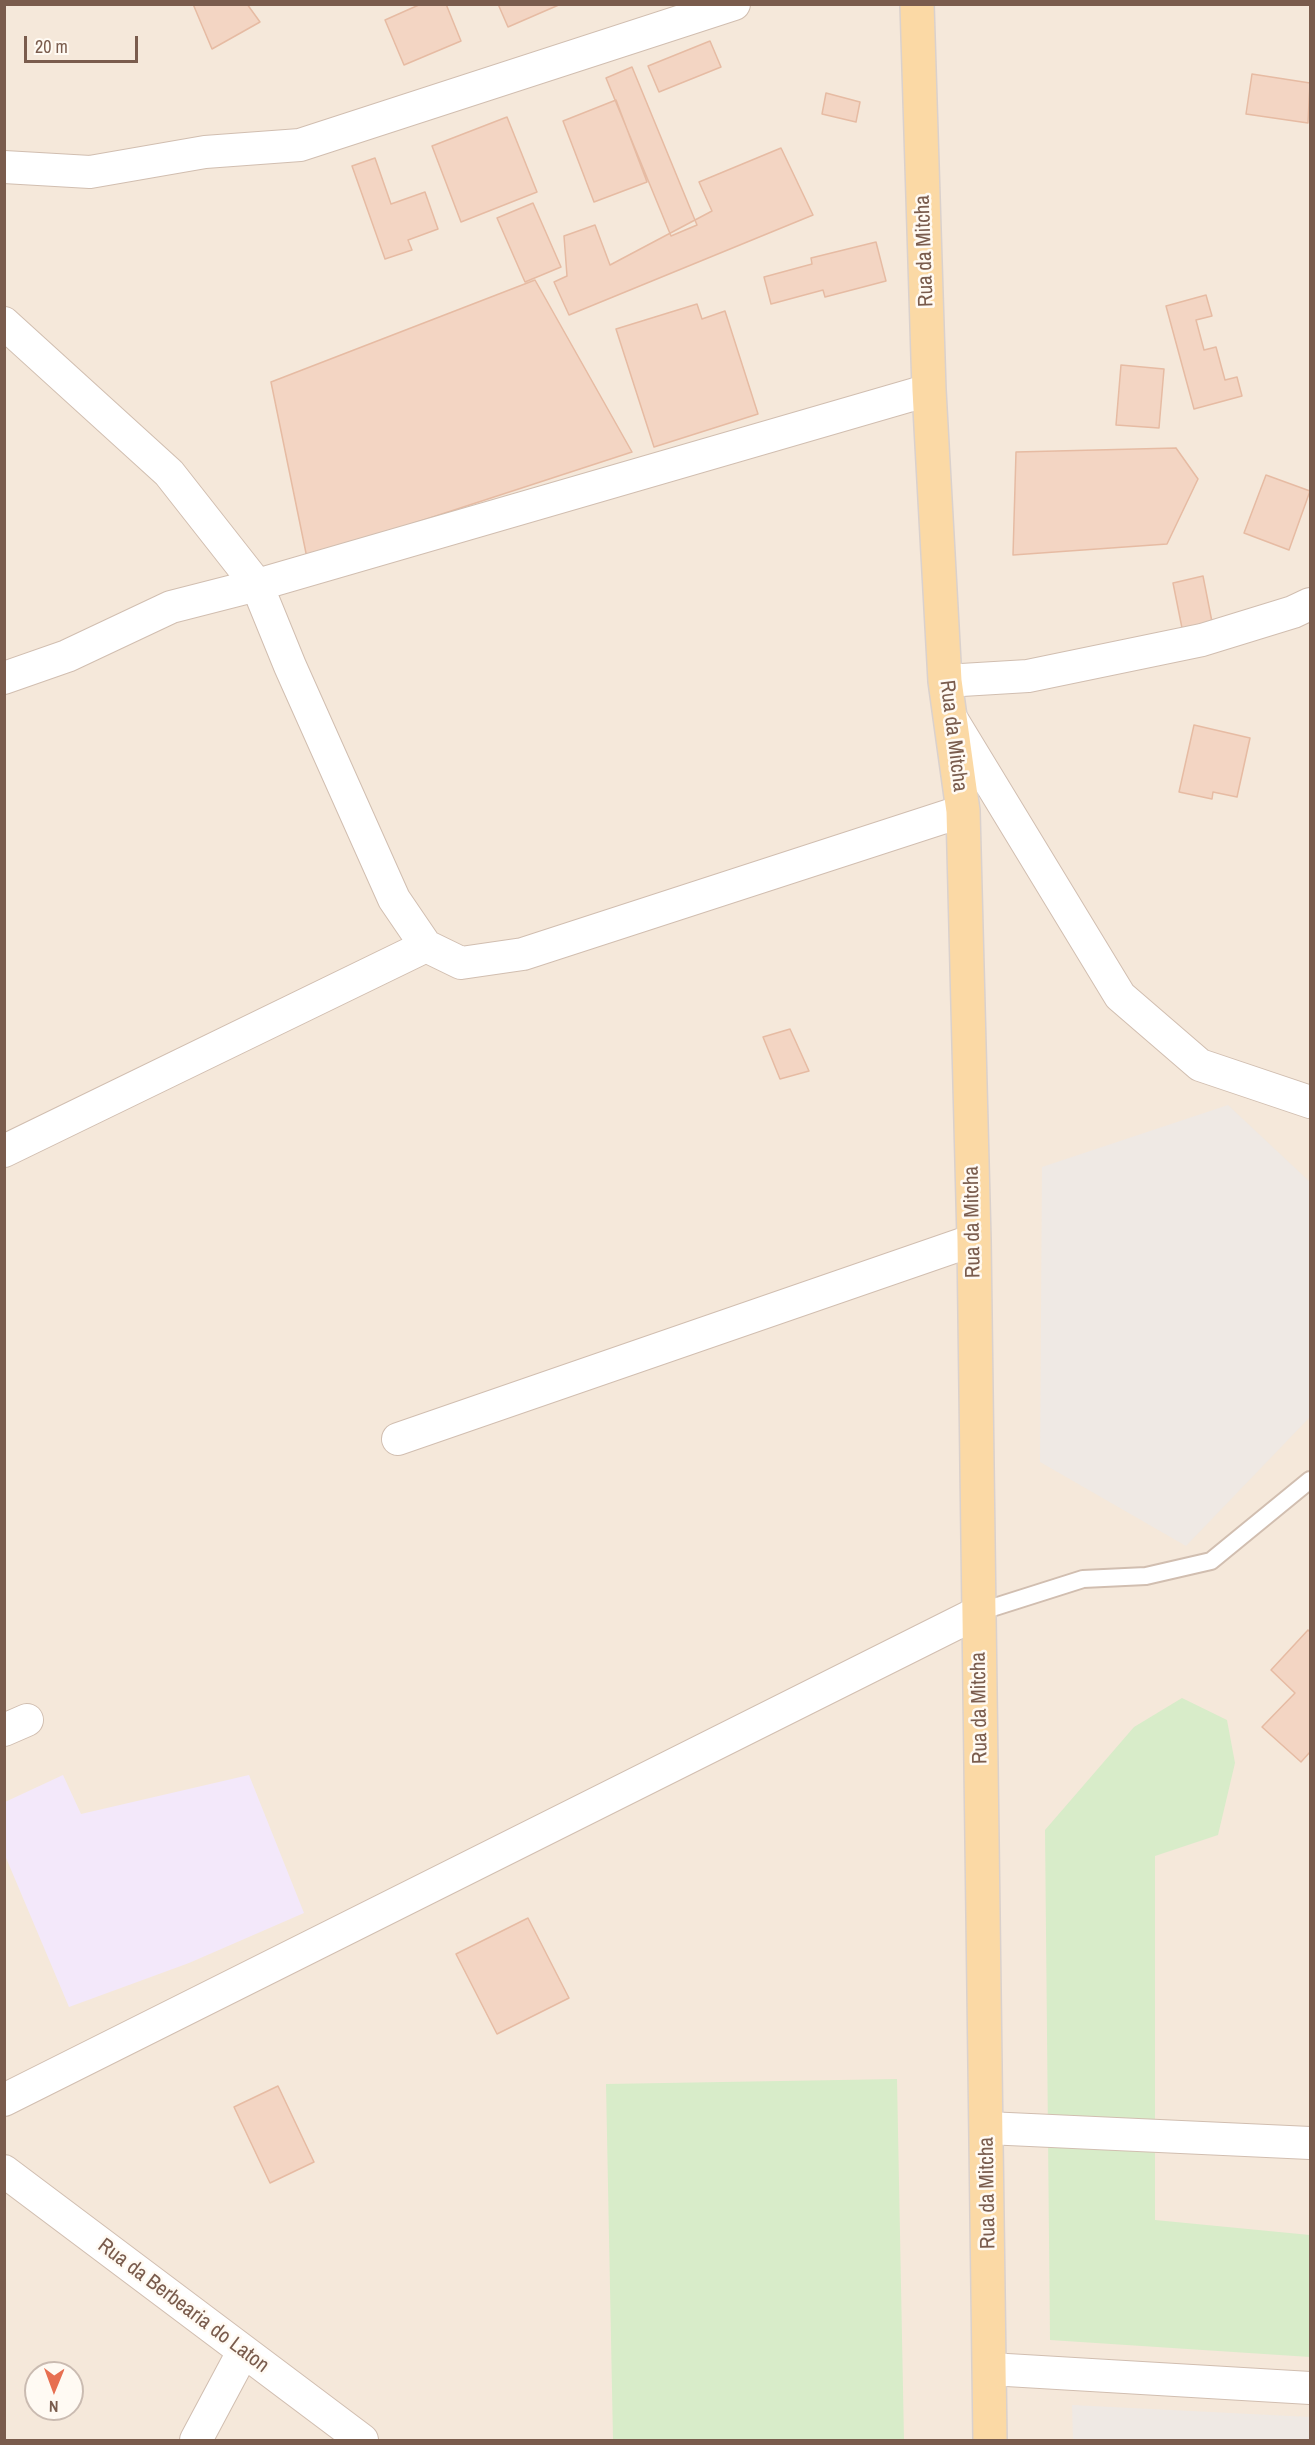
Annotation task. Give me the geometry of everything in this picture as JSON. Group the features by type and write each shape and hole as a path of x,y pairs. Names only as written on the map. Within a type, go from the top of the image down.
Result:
{"main road":[{"name":"Rua da Mitcha","path":"917,4 929,390 945,681 963,811 974,1240 990,2440"}],"street":[{"path":"4,167 90,172 206,152 300,145 734,4"},
{"path":"4,323 169,473 257,585 290,666 394,899 426,946 460,963 523,954 963,811"},
{"path":"4,678 67,656 171,607 257,585 929,390"},
{"path":"945,681 1028,676 1202,640 1293,612 1311,604"},
{"path":"951,718 1120,996 1200,1065 1311,1102"},
{"path":"4,1151 426,946"},
{"path":"398,1439 974,1240"},
{"path":"4,2100 979,1612"},
{"path":"987,2128 1311,2143"},
{"name":"Rua da Berbearia do Laton","path":"4,2171 362,2440"},
{"path":"196,2440 243,2352"},
{"path":"990,2369 1311,2388"}],"lane":[{"path":"979,1612 1083,1579 1146,1576 1211,1561 1311,1480"}],"shaded area":[{"path":"5,5 1310,5 1310,2440 5,2440"},
{"path":"1228,1105 1310,1182 1310,1417 1186,1546 1040,1462 1042,1167"},
{"path":"63,1775 81,1814 249,1775 304,1913 189,1963 69,2007 4,1853 5,1802"},
{"path":"1072,2405 1310,2417 1310,2440 1073,2440"}],"green space":[{"path":"1182,1698 1227,1720 1235,1763 1218,1835 1155,1856 1155,2220 1310,2235 1310,2357 1050,2340 1045,1830 1134,1727"},
{"path":"897,2079 904,2440 613,2440 606,2084"}],"building":[{"path":"193,4 247,4 260,22 212,49"},
{"path":"421,4 446,4 461,41 404,65 385,20"},
{"path":"498,4 561,4 508,27"},
{"path":"710,41 721,67 659,92 648,66"},
{"path":"632,67 697,225 671,236 606,78"},
{"path":"1252,74 1310,83 1308,123 1246,114"},
{"path":"826,93 860,102 856,122 822,114"},
{"path":"616,100 647,182 594,202 563,121"},
{"path":"507,117 537,192 461,222 432,146"},
{"path":"781,148 813,215 569,315 554,282 567,276 564,236 595,225 610,265 712,211 699,182"},
{"path":"375,158 391,204 425,192 438,229 408,240 412,250 385,259 352,166"},
{"path":"533,203 561,267 525,282 497,218"},
{"path":"876,242 886,281 825,297 823,290 771,304 764,277 812,264 811,258"},
{"path":"535,280 632,452 307,558 271,382"},
{"path":"1206,295 1212,316 1196,320 1204,350 1216,347 1225,380 1237,377 1242,396 1194,409 1166,306"},
{"path":"697,304 702,319 725,311 758,414 654,447 616,329"},
{"path":"1121,365 1164,369 1159,428 1116,425"},
{"path":"1176,448 1198,479 1167,544 1013,555 1016,452"},
{"path":"1266,475 1310,491 1289,550 1244,533"},
{"path":"1203,576 1213,627 1183,633 1173,583"},
{"path":"1194,725 1250,738 1237,797 1213,792 1212,799 1179,792"},
{"path":"790,1029 809,1071 780,1079 763,1037"},
{"path":"1308,1630 1310,1632 1310,1752 1301,1762 1262,1727 1295,1693 1271,1670"},
{"path":"528,1918 569,1998 497,2034 456,1954"},
{"path":"278,2086 314,2162 270,2183 234,2107"}]}
